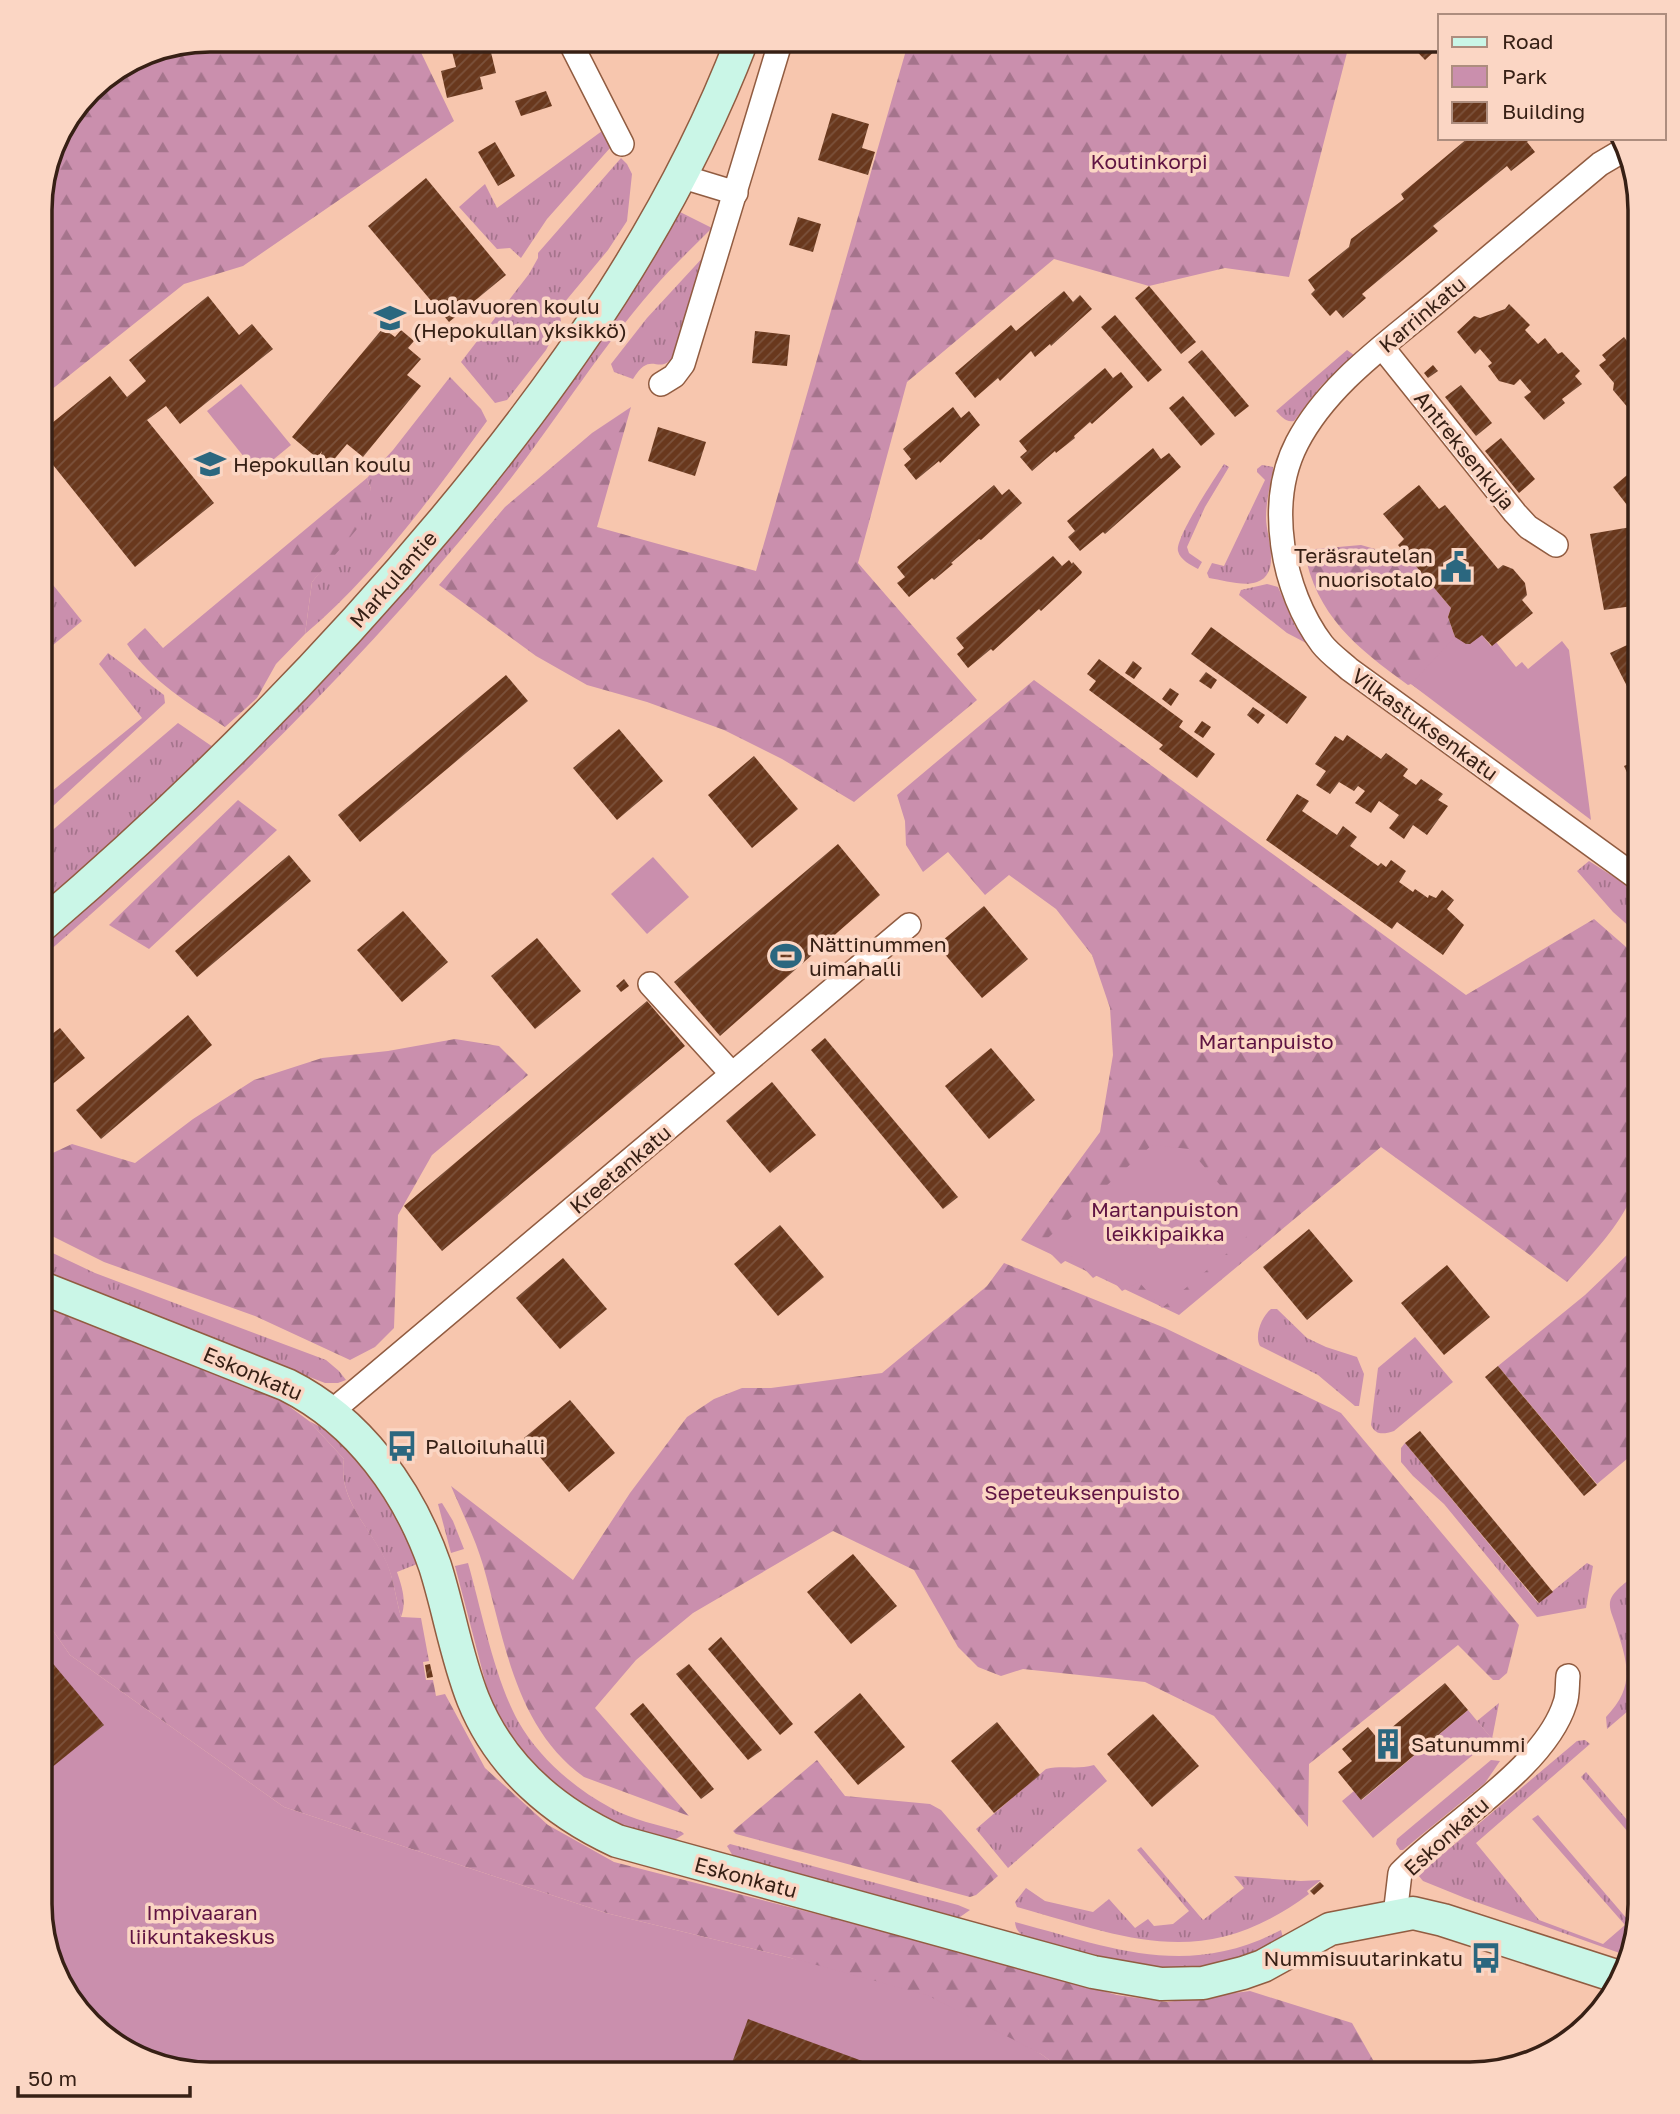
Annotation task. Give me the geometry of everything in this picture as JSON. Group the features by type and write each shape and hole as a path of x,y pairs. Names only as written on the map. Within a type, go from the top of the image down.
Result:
{"street":[{"path":"575,52 622,145"},
{"name":"Markulantie","path":"53,915 188,794 291,691 378,598 496,457 554,382 621,280 707,123 737,52"},
{"path":"661,384 674,376 682,364 777,52"},
{"name":"Karrinkatu","path":"1281,518 1282,486 1287,464 1314,416 1334,392 1382,347 1600,164 1617,153"},
{"path":"680,176 736,193"},
{"name":"Antreksenkuja","path":"1382,347 1515,513 1528,527 1556,545"},
{"name":"Vilkastuksenkatu","path":"1281,518 1286,561 1297,598 1309,624 1324,646 1360,677 1628,871"},
{"name":"Kreetankatu","path":"331,1412 909,925"},
{"path":"650,984 732,1074"},
{"name":"Eskonkatu","path":"52,1292 309,1396 331,1412 377,1458 410,1506 435,1567 474,1700 495,1738 534,1788 568,1816 593,1830 647,1851 1093,1972 1161,1984 1194,1984 1263,1966 1330,1929 1395,1915 1400,1873 1509,1779 1534,1753 1550,1732 1565,1703 1568,1676"},
{"path":"1395,1915 1413,1913 1443,1920 1611,1974"}],"green space":[{"path":"421,52 454,121 243,266 184,284 53,389 54,189 64,150 79,122 99,99 122,79 150,64 189,54"},
{"name":"Koutinkorpi","path":"905,53 1347,53 1289,277 1225,268 1149,286 1054,259 907,382 858,563 977,700 854,802 782,759 724,730 647,702 587,685 536,656 439,585 505,507 592,433 631,407 597,527 756,571"},
{"path":"602,131 610,142 610,148 547,219 521,258 510,248 497,249 459,207 485,184 497,208"},
{"path":"621,158 632,174 627,221 608,250 559,309 561,321 546,350 507,400 495,403 461,362 529,274 538,253"},
{"path":"678,211 712,228 667,273 633,313 500,492 394,617 281,736 163,849 53,948 53,934 159,842 306,698 533,435 605,330"},
{"path":"706,254 678,350 671,359 661,365 646,365 633,379 614,372 611,364 647,318"},
{"path":"1347,350 1354,355 1321,386 1294,421 1286,420 1276,411"},
{"path":"450,377 481,409 487,421 424,506 379,560 331,611 305,634 312,582 332,557 371,489 367,478 393,450"},
{"path":"241,384 291,445 257,473 207,411"},
{"path":"1224,464 1229,467 1205,507 1187,547 1189,553 1202,562 1198,569 1181,557 1179,544 1196,508"},
{"path":"1262,465 1273,467 1266,512 1271,553 1269,571 1265,577 1252,583 1209,578 1207,573 1212,563 1224,566 1265,480 1257,472"},
{"path":"367,478 371,489 357,529 312,582 305,634 276,664 257,698 225,727 159,681 127,644 145,628 163,648"},
{"path":"1361,545 1389,553 1404,552 1451,608 1448,617 1455,637 1451,712 1372,658 1341,628 1318,594 1304,550"},
{"path":"1267,584 1278,587 1295,626 1308,644 1287,633 1239,595 1241,590"},
{"path":"53,585 82,621 53,645"},
{"path":"1482,635 1491,646 1496,642 1516,667 1522,662 1528,669 1562,641 1569,650 1591,820 1411,684 1455,637"},
{"path":"108,653 164,695 165,703 53,806 53,791 142,718 99,664"},
{"name":"Martanpuisto","path":"1034,680 1466,995 1594,919 1628,949 1628,1204 1619,1220 1567,1282 1381,1147 1179,1315 1021,1240 1100,1132 1113,1055 1110,1008 1092,955 1056,909 1009,875 985,895 948,852 923,872 906,845 905,821 897,795"},
{"path":"178,723 213,747 130,829 53,896 53,830"},
{"path":"238,800 277,830 149,949 109,925"},
{"path":"653,857 689,897 647,934 611,894"},
{"path":"1589,861 1625,884 1628,891 1628,925 1613,912 1577,871"},
{"path":"455,1039 499,1046 528,1075 432,1155 398,1215 394,1328 375,1347 350,1360 255,1316 104,1262 52,1236 52,1153 72,1144 135,1163 193,1119 254,1080 322,1058 388,1051"},
{"name":"Martanpuiston leikkipaikka","path":"1152,1145 1189,1149 1257,1228 1162,1308 1139,1282 1122,1291 1104,1271 1093,1278 1072,1256 1061,1264 1041,1244"},
{"path":"52,1253 95,1273 326,1360 346,1380 325,1383 52,1277"},
{"path":"1628,1254 1628,1458 1597,1484 1498,1366 1585,1295"},
{"name":"Sepeteuksenpuisto","path":"1004,1263 1165,1328 1341,1413 1519,1625 1507,1673 1499,1680 1493,1680 1458,1645 1309,1764 1308,1827 1214,1716 1145,1682 1023,1669 1001,1676 978,1667 958,1647 914,1570 833,1531 693,1613 636,1660 595,1708 689,1816 584,1777 561,1757 542,1733 528,1708 506,1652 480,1555 451,1486 573,1580 630,1493 687,1417 714,1399 742,1388 771,1388 882,1373 987,1286"},
{"path":"52,1307 282,1401 309,1421 344,1459 346,1488 357,1514 387,1563 401,1617 421,1618 429,1661 423,1662 426,1680 433,1680 436,1696 445,1694 485,1768 548,1825 614,1862 922,1941 1117,1995 1167,2002 1250,1991 1352,2023 1374,2062 1052,2062 1041,2054 791,1958 606,1913 284,1807 70,1655 52,1629"},
{"path":"1271,1309 1277,1309 1307,1338 1357,1357 1364,1374 1359,1406 1355,1406 1318,1375 1260,1346 1260,1326"},
{"path":"1415,1337 1453,1382 1394,1431 1378,1433 1371,1425 1378,1368"},
{"path":"309,1421 329,1432 363,1463 400,1522 417,1564 397,1572 404,1600 401,1617 387,1564 357,1514 346,1488 344,1459"},
{"path":"1405,1443 1538,1603 1587,1563 1593,1566 1586,1608 1537,1617 1444,1504 1401,1462 1401,1448"},
{"path":"442,1503 453,1521 464,1549 451,1553 438,1504"},
{"path":"468,1563 502,1685 518,1721 536,1747 558,1771 597,1800 628,1816 684,1834 665,1841 640,1835 588,1814 524,1757 490,1700 455,1566"},
{"path":"1628,1581 1628,1711 1607,1729 1606,1717 1622,1694 1627,1673 1610,1602 1618,1589"},
{"name":"Impivaaran liikuntakeskus","path":"52,1629 70,1655 284,1807 606,1913 791,1958 927,1995 1052,2062 210,2062 169,2056 140,2045 106,2022 79,1992 61,1955 56,1935 52,1904"},
{"path":"1499,1703 1492,1739 1477,1721"},
{"path":"1468,1710 1492,1739 1373,1838 1342,1801 1354,1791 1362,1800"},
{"path":"1585,1740 1590,1744 1476,1843 1539,1920 1603,1944 1625,1925 1532,1819 1538,1815 1627,1918 1620,1953 1465,1898 1423,1881 1418,1875 1577,1741"},
{"path":"817,1760 845,1796 930,1804 941,1810 998,1876 970,1897 733,1831"},
{"path":"1491,1760 1500,1761 1485,1783 1400,1850 1396,1844 1397,1839"},
{"path":"1094,1765 1107,1781 1008,1868 976,1829 1046,1769"},
{"path":"1586,1772 1628,1821 1628,1832 1581,1777"},
{"path":"730,1844 970,1910 960,1917 949,1919 734,1858 727,1846"},
{"path":"1141,1847 1203,1920 1244,1888 1234,1876 1321,1880 1307,1891 1309,1894 1271,1918 1235,1933 1201,1941 1166,1942 1132,1938 1017,1907 1015,1902 1026,1888 1045,1901 1093,1912 1109,1899 1135,1928 1148,1919 1154,1926 1173,1924 1189,1911 1137,1850"},
{"path":"1015,1922 1116,1949 1180,1956 1213,1953 1246,1945 1281,1930 1283,1938 1251,1955 1193,1970 1130,1965 1032,1940 1018,1931"}],"building":[{"path":"452,52 491,52 496,73 480,77 483,89 447,98 441,71 456,67"},
{"path":"1418,53 1433,53 1425,60"},
{"path":"546,91 552,106 521,116 515,101"},
{"path":"832,113 869,124 862,148 875,152 868,175 818,160"},
{"path":"1466,140 1529,140 1527,142 1535,152 1511,171 1507,166 1433,226 1438,231 1362,294 1366,298 1343,318 1336,310 1330,316 1311,294 1315,290 1308,280 1349,247 1351,239 1404,199 1401,194"},
{"path":"495,142 515,176 498,186 478,152"},
{"path":"426,178 506,275 449,322 368,226"},
{"path":"798,217 821,224 813,252 789,245"},
{"path":"1149,286 1196,342 1181,354 1135,298"},
{"path":"1064,291 1073,302 1080,295 1092,309 1051,346 1050,344 1035,357 1031,351 1000,381 998,378 975,398 955,373 1011,325 1016,331"},
{"path":"208,296 239,335 252,324 273,349 180,424 166,406 147,420 214,503 135,567 53,465 53,422 110,376 127,397 146,381 129,360"},
{"path":"1509,304 1530,325 1525,330 1538,344 1545,338 1558,354 1562,352 1580,371 1575,376 1582,384 1562,399 1565,403 1544,420 1524,397 1531,392 1520,379 1514,385 1499,381 1488,366 1492,363 1480,349 1475,354 1457,332 1474,316 1480,318 1505,309"},
{"path":"1115,315 1162,370 1148,382 1101,327"},
{"path":"383,328 395,337 401,330 414,341 408,348 421,359 407,375 421,386 363,457 347,444 331,463 321,454 322,451 317,458 292,437"},
{"path":"755,331 790,335 787,366 752,363"},
{"path":"1624,337 1627,341 1628,408 1613,390 1614,383 1599,365 1606,360 1602,355"},
{"path":"1202,350 1249,406 1235,417 1188,362"},
{"path":"1433,365 1438,371 1428,378 1424,373"},
{"path":"1105,368 1113,378 1121,372 1133,387 1092,424 1090,422 1075,438 1032,471 1020,457 1027,451 1019,441"},
{"path":"1461,385 1492,423 1476,436 1445,397"},
{"path":"1183,396 1215,434 1201,446 1169,408"},
{"path":"953,407 961,418 969,411 980,425 940,463 939,461 916,480 904,465 911,459 903,449"},
{"path":"658,427 706,442 695,476 648,461"},
{"path":"1501,438 1535,479 1519,493 1485,451"},
{"path":"1153,448 1161,459 1169,453 1181,467 1105,534 1103,532 1080,551 1068,537 1075,531 1067,521"},
{"path":"1628,474 1628,504 1627,505 1613,487"},
{"path":"994,485 1002,495 1009,489 1022,503 934,580 932,578 909,597 897,583 905,577 897,567"},
{"name":"Teräsrautelan nuorisotalo","path":"1419,485 1439,509 1445,505 1498,569 1503,565 1513,569 1525,583 1527,595 1522,600 1533,613 1492,646 1482,635 1470,644 1455,637 1448,617 1451,608 1398,545 1404,539 1383,514"},
{"path":"1628,528 1628,607 1604,610 1590,534"},
{"path":"1053,556 1062,566 1069,560 1072,564 1073,562 1081,574 993,651 991,649 968,668 957,654 964,648 956,638"},
{"path":"1211,627 1307,697 1287,724 1191,654"},
{"path":"1628,645 1628,688 1610,653"},
{"path":"1099,659 1183,721 1179,727 1215,754 1197,778 1159,749 1163,745 1089,690 1096,681 1087,674"},
{"path":"1133,661 1142,668 1134,679 1125,673"},
{"path":"1206,672 1217,680 1211,689 1199,681"},
{"path":"506,675 528,701 360,842 338,815"},
{"path":"1170,688 1179,694 1171,706 1162,699"},
{"path":"1253,707 1265,715 1258,724 1247,715"},
{"path":"1202,721 1211,727 1203,738 1194,732"},
{"path":"619,729 663,781 617,820 573,768"},
{"path":"1347,735 1381,759 1386,753 1408,769 1403,776 1416,785 1421,779 1443,794 1438,800 1448,806 1427,835 1413,825 1404,839 1389,828 1399,815 1379,801 1371,813 1355,803 1365,791 1358,786 1354,791 1339,782 1330,794 1316,785 1326,771 1315,764 1335,736 1343,741"},
{"path":"754,756 798,809 752,848 708,795"},
{"path":"1297,794 1309,801 1302,811 1337,835 1343,826 1357,837 1350,846 1378,866 1381,863 1386,867 1391,860 1406,871 1399,882 1413,892 1415,889 1428,898 1429,895 1436,898 1442,890 1454,900 1447,909 1464,925 1443,955 1397,922 1392,929 1266,840"},
{"path":"838,844 880,895 720,1036 674,982"},
{"path":"289,855 311,881 197,977 175,951"},
{"path":"984,906 1028,959 982,998 937,945"},
{"path":"403,911 448,962 402,1002 357,950"},
{"path":"537,938 581,991 535,1029 491,976"},
{"path":"624,979 629,986 621,992 616,986"},
{"path":"647,1001 685,1046 442,1251 404,1206"},
{"path":"188,1015 212,1045 101,1139 76,1110"},
{"path":"60,1028 85,1058 52,1084 53,1034"},
{"path":"825,1038 958,1197 943,1209 811,1050"},
{"path":"991,1048 1035,1100 989,1139 945,1086"},
{"path":"772,1082 816,1135 770,1173 726,1121"},
{"path":"780,1225 824,1277 778,1316 734,1264"},
{"path":"1309,1229 1353,1281 1307,1320 1263,1267"},
{"path":"563,1258 607,1309 560,1349 516,1298"},
{"path":"1447,1265 1490,1317 1444,1355 1401,1303"},
{"path":"1498,1366 1597,1485 1584,1496 1485,1377"},
{"path":"570,1400 615,1453 569,1492 524,1438"},
{"path":"1420,1431 1553,1592 1539,1603 1405,1443"},
{"path":"853,1554 897,1606 851,1644 807,1592"},
{"path":"721,1637 793,1724 780,1735 708,1649"},
{"path":"52,1663 104,1725 52,1767"},
{"path":"430,1664 433,1677 427,1678 425,1665"},
{"path":"689,1664 762,1750 748,1760 676,1674"},
{"name":"Satunummi","path":"1445,1683 1468,1710 1361,1800 1338,1772 1352,1761 1342,1749 1368,1727 1378,1739"},
{"path":"860,1693 905,1747 858,1785 814,1732"},
{"path":"643,1703 714,1789 701,1799 630,1714"},
{"path":"1153,1714 1199,1766 1152,1807 1107,1754"},
{"path":"997,1722 1040,1775 994,1813 951,1761"},
{"path":"1320,1882 1324,1886 1314,1895 1310,1891"},
{"path":"748,2019 865,2062 732,2062"}],"place":[{"name":"Luolavuoren koulu (Hepokullan yksikkö)","path":"390,318"},
{"name":"Hepokullan koulu","path":"210,464"},
{"name":"Teräsrautelan nuorisotalo","path":"1456,567"},
{"name":"Nättinummen uimahalli","path":"786,956"},
{"name":"Palloiluhalli","path":"402,1446"},
{"name":"Satunummi","path":"1388,1744"},
{"name":"Nummisuutarinkatu","path":"1486,1958"}]}
